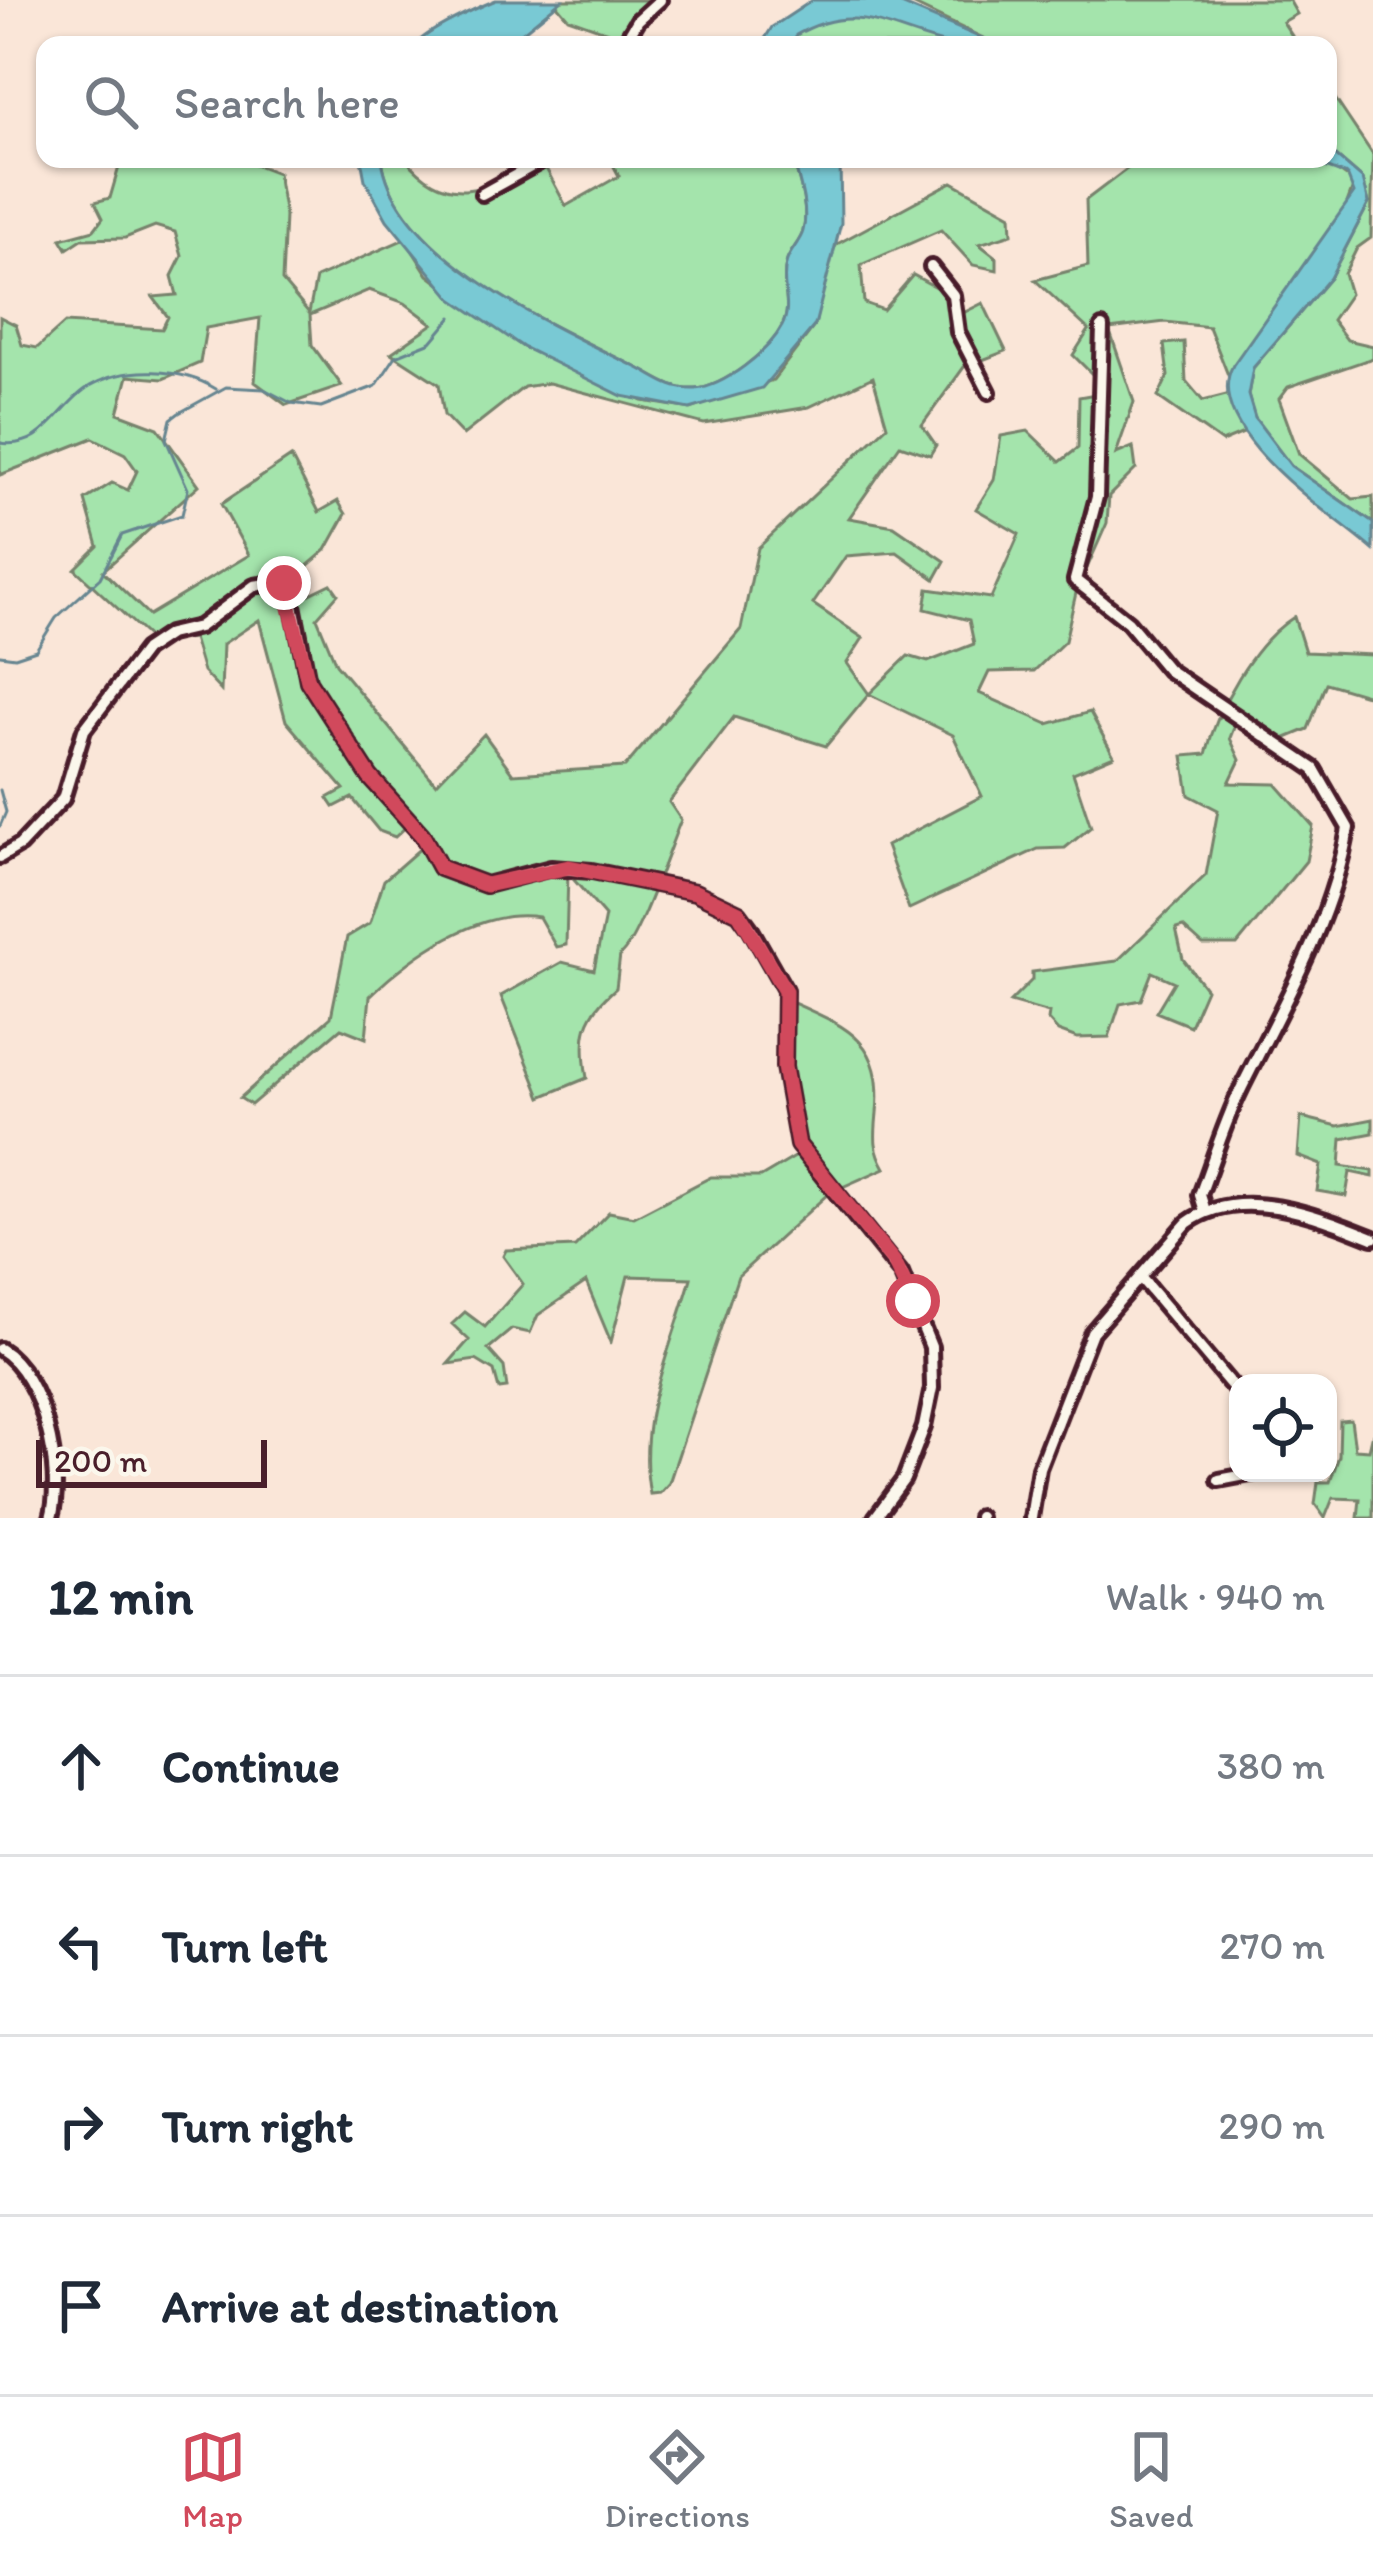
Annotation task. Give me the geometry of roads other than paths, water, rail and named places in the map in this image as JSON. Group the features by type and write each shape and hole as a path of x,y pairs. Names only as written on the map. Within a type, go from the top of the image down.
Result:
{"street":[{"path":"628,36 660,0"},
{"path":"482,194 529,168"},
{"path":"931,267 952,296 958,332 989,392"},
{"path":"1102,327 1097,497 1075,580 1128,622 1168,670 1314,770 1348,828 1331,888 1281,1015 1240,1092 1200,1195 1205,1210"},
{"path":"0,857 20,845 59,804 84,730 145,650 169,634 200,627 254,586 278,582 291,595 308,681 370,777 422,835 440,868 486,885 569,867 695,892 739,913 785,991 784,1067 798,1145 902,1274 931,1347 932,1388 924,1427 904,1479 875,1518"},
{"path":"1030,1518 1039,1468 1092,1332 1184,1225 1205,1210 1246,1204 1274,1206 1373,1238"},
{"path":"1140,1277 1229,1382"},
{"path":"0,1349 17,1363 46,1427 58,1477 51,1518"},
{"path":"1219,1480 1229,1478"}],"water":[{"path":"496,0 562,0 518,36 426,36"},
{"path":"813,0 892,0 977,36 920,36 856,19 818,25 796,36 766,36 772,27"},
{"path":"1337,157 1363,179 1369,203 1330,278 1253,368 1248,395 1255,418 1291,466 1373,523 1373,550 1303,494 1252,443 1235,417 1227,390 1233,365 1354,193 1347,175 1328,168 1337,168"},
{"path":"363,168 385,168 393,194 416,227 485,285 664,382 695,389 719,382 744,366 782,326 786,264 805,223 795,168 840,168 841,223 815,325 762,388 690,409 622,396 523,347 452,299 387,220"}],"waterway":[{"path":"0,655 15,657 36,650 56,618 100,578 122,535 182,515 188,489 166,440 171,419 179,413 226,387 264,389 291,403 321,407 376,386 396,356 431,342 452,317"},
{"path":"0,443 29,440 79,394 104,379 137,372 171,373 216,389"},
{"path":"0,790 6,812 0,826"}]}
